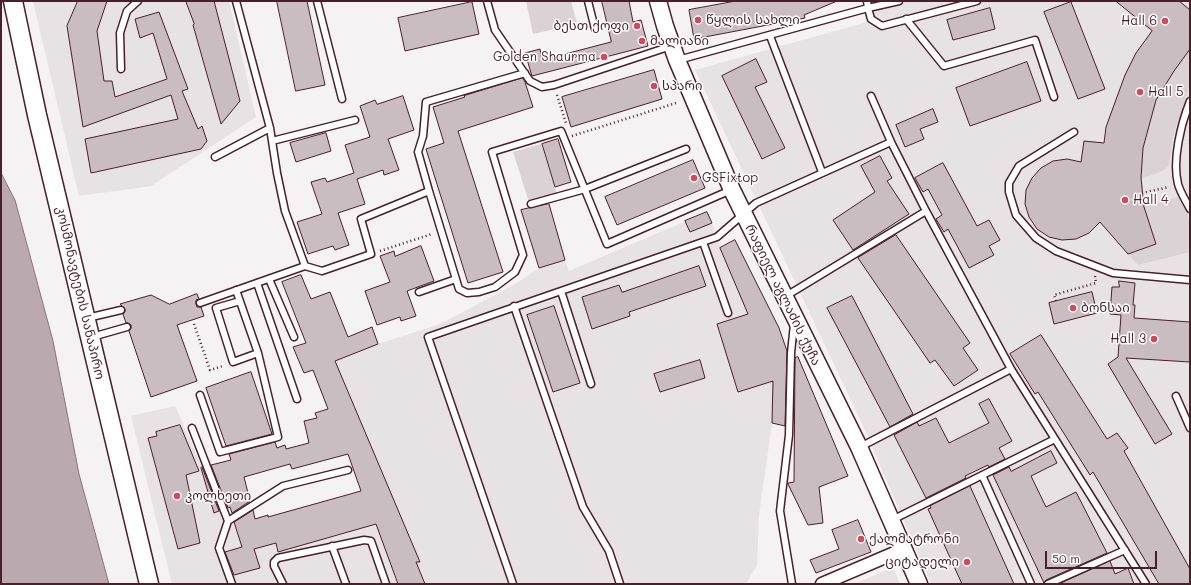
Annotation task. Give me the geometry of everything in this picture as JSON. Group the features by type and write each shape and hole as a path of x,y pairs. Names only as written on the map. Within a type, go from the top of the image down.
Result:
{"main road":[{"name":"კოსმონავტების სანაპირო","path":"13,1 37,115 149,584"}],"street":[{"name":"რაფიელ აგლაძის ქუჩა","path":"658,1 675,53 732,190 859,447 919,584"},
{"path":"822,584 904,549"}],"lane":[{"path":"121,69 120,33 127,12 138,1"},
{"path":"236,1 270,128 285,211 305,266"},
{"path":"317,1 342,99"},
{"path":"488,1 496,30 530,81 542,87 675,53 770,36 868,8 899,1"},
{"path":"588,1 595,29"},
{"path":"866,1 872,19 882,26 977,1"},
{"path":"906,20 944,66 1035,40 1054,97"},
{"path":"770,36 822,172"},
{"path":"525,73 426,102 423,136 418,152 459,289 467,293 479,292 495,287 515,272 523,254 492,152 561,131 607,244 732,190"},
{"path":"871,96 926,211 1011,369 1146,584"},
{"path":"1190,101 1178,145 1176,165 1178,184 1190,209"},
{"path":"272,141 355,120"},
{"path":"215,157 270,128"},
{"path":"1074,132 1019,166 1009,184 1009,192 1016,215 1036,238 1056,250 1113,274 1190,280"},
{"path":"514,584 428,337 717,237 756,203 822,172 892,142"},
{"path":"532,204 585,189 686,149"},
{"path":"200,303 305,266 322,271 372,254 361,219 429,191"},
{"path":"785,297 926,211"},
{"path":"703,242 728,313"},
{"path":"269,279 294,337"},
{"path":"419,292 456,280"},
{"path":"257,283 297,399"},
{"path":"200,395 220,452 278,437 258,353 236,290"},
{"path":"561,291 591,384"},
{"path":"240,301 216,308 233,362 258,353"},
{"path":"514,306 583,507 609,551 620,584"},
{"path":"85,319 122,310"},
{"path":"792,584 780,511 789,435 791,352 795,319"},
{"path":"90,337 127,327"},
{"path":"859,447 1011,369"},
{"path":"1176,396 1190,428"},
{"path":"192,428 228,521"},
{"path":"892,520 1055,438"},
{"path":"232,584 219,548 228,521 283,486 348,470"},
{"path":"982,475 1030,584"},
{"path":"283,584 274,566 274,562 278,558 364,540 371,541 386,584"},
{"path":"332,546 346,584"},
{"path":"1048,584 1125,550"}],"path":[{"path":"554,85 566,123 561,131"},
{"path":"564,139 676,104"},
{"path":"1142,193 1178,184"},
{"path":"372,254 442,231"},
{"path":"1056,301 1054,295 1096,283 1093,265"},
{"path":"194,324 210,370 216,368"}],"shaded area":[{"path":"33,1 229,1 256,117 151,186 79,196"},
{"path":"526,1 571,1 577,24 533,34"},
{"path":"862,1 1190,1 1190,584 931,584 864,428 695,70 867,22"},
{"path":"1190,49 1190,84 1173,136 1169,166 1162,171 1141,179 1143,148 1156,100"},
{"path":"541,144 557,194 529,202 513,152"},
{"path":"1,173 15,200 53,341 79,474 109,584 1,584"},
{"path":"1178,197 1182,201 1188,214 1190,252 1138,265 1128,254 1156,244 1144,207"},
{"path":"707,212 720,247 735,240 779,328 787,351 785,426 772,423 759,515 757,565 746,584 172,584 131,416 175,406 226,527 268,515 269,517 366,489 335,361 378,344 440,324 512,286 539,268 565,260 569,271"},
{"path":"893,567 900,584 855,584"}],"building":[{"path":"78,1 107,1 97,31 104,81 112,81 115,97 167,79 153,33 140,38 135,19 159,12 188,89 182,91 198,129 202,126 207,141 201,149 91,173 85,139 178,119 171,95 83,127 67,26"},
{"path":"186,1 214,1 240,101 221,124 193,25 194,24"},
{"path":"277,1 307,1 325,85 296,91"},
{"path":"602,1 629,1 633,22 641,20 648,46 532,76 525,53 540,49 542,60 611,42"},
{"path":"736,1 837,1 804,15 805,18 694,39 689,10"},
{"path":"1116,1 1179,1 1190,10 1190,49 1156,100 1143,148 1141,178 1144,207 1156,244 1128,254 1100,222 1089,233 1076,239 1062,240 1049,237 1037,229 1029,217 1025,204 1026,190 1032,178 1041,168 1053,161 1067,159 1081,162 1084,141 1104,143 1106,127 1125,75 1136,53 1152,31"},
{"path":"472,2 479,34 405,51 398,18"},
{"path":"1071,2 1105,89 1078,99 1044,12"},
{"path":"990,8 995,29 953,40 947,20"},
{"path":"756,59 767,82 755,87 785,148 762,159 722,76"},
{"path":"1027,62 1041,101 970,126 956,88"},
{"path":"654,70 662,99 571,127 562,97"},
{"path":"523,78 533,107 458,131 503,272 468,283 426,149 444,143 433,107"},
{"path":"403,96 414,130 388,139 399,170 384,175 383,170 357,179 365,204 338,213 349,245 335,250 333,246 308,254 297,222 322,214 311,182 325,178 327,182 354,173 345,145 370,137 360,106 375,100 377,104"},
{"path":"933,109 938,122 920,129 924,139 905,147 896,125"},
{"path":"326,133 331,151 296,162 290,143"},
{"path":"558,139 571,182 555,187 542,144"},
{"path":"880,156 892,178 887,181 909,214 853,250 833,220 875,192 861,166"},
{"path":"693,160 705,188 617,225 605,197"},
{"path":"943,163 977,226 989,220 1000,240 989,246 994,255 969,268 948,229 944,232 936,219 942,215 928,189 923,192 915,178"},
{"path":"549,204 565,260 539,268 521,210"},
{"path":"707,212 712,223 690,232 685,221"},
{"path":"896,235 970,343 963,348 978,370 954,386 935,360 930,363 858,258"},
{"path":"735,240 779,328 787,351 785,426 772,423 773,381 738,392 717,324 748,314 720,248"},
{"path":"421,246 434,281 407,291 416,316 401,321 400,317 377,325 365,291 390,282 380,256 394,251 395,256"},
{"path":"699,266 706,286 629,312 630,316 592,329 582,297 619,285 622,292"},
{"path":"301,275 311,299 330,292 348,337 372,327 378,344 335,361 420,562 416,562 425,584 398,584 376,524 278,552 276,543 254,549 260,568 234,575 225,552 242,547 234,522 253,510 255,519 268,515 268,517 361,491 348,454 292,469 290,464 244,477 250,501 232,513 230,507 228,508 211,465 231,460 229,454 275,442 277,448 285,445 286,449 309,443 304,421 317,418 315,413 328,409 313,370 304,373 293,347 306,343 282,282"},
{"path":"1119,281 1135,283 1133,305 1135,305 1134,318 1190,322 1190,362 1126,358 1172,434 1155,444 1108,364 1118,357 1121,315 1110,314 1112,287 1119,287"},
{"name":"ბონსაი","path":"1092,292 1097,313 1054,324 1049,303"},
{"path":"197,294 199,299 196,300 196,304 197,307 201,307 204,316 177,325 197,381 151,397 129,331 131,325 126,323 123,314 125,309 120,304 151,295 169,304"},
{"path":"852,296 913,414 890,427 827,308"},
{"path":"554,306 580,383 553,392 527,315"},
{"path":"1041,335 1107,439 1117,433 1128,448 1124,451 1190,569 1190,584 1159,584 1093,472 1090,475 1038,392 1035,394 1010,354"},
{"path":"798,357 848,476 819,487 823,523 808,525 788,484 794,482 795,358"},
{"path":"700,360 705,378 660,392 654,374"},
{"path":"251,372 272,434 226,446 206,388"},
{"path":"989,399 1012,441 999,448 1005,459 965,476 966,478 926,498 894,435 917,422 919,426 936,418 949,443 989,423 979,404"},
{"path":"180,425 199,471 186,475 200,543 178,549 148,438 157,436 156,432"},
{"path":"1051,451 1057,463 1031,476 1046,507 1076,492 1107,553 1046,580 1044,583 993,475 1009,467 1011,471"},
{"path":"202,467 219,511 214,513 201,468"},
{"path":"970,486 1014,584 962,584 928,509 931,508 930,506"},
{"path":"858,520 871,552 816,573 810,560 839,549 832,530"},
{"path":"1110,561 1115,574 1128,568 1134,584 1059,584"}],"place":[{"name":"წყლის სახლი","path":"698,20"},
{"name":"Hall 6","path":"1165,21"},
{"name":"ბესთ ქოფი","path":"637,26"},
{"name":"მალიანი","path":"642,41"},
{"name":"Golden Shaurma","path":"604,57"},
{"name":"სპარი","path":"654,86"},
{"name":"Hall 5","path":"1140,92"},
{"name":"GSFixtop","path":"694,178"},
{"name":"Hall 4","path":"1125,200"},
{"name":"ბონსაი","path":"1073,308"},
{"name":"Hall 3","path":"1154,339"},
{"name":"კოლხეთი","path":"177,496"},
{"name":"ქალმატრონი","path":"861,539"},
{"name":"ციტადელი","path":"967,562"}]}
